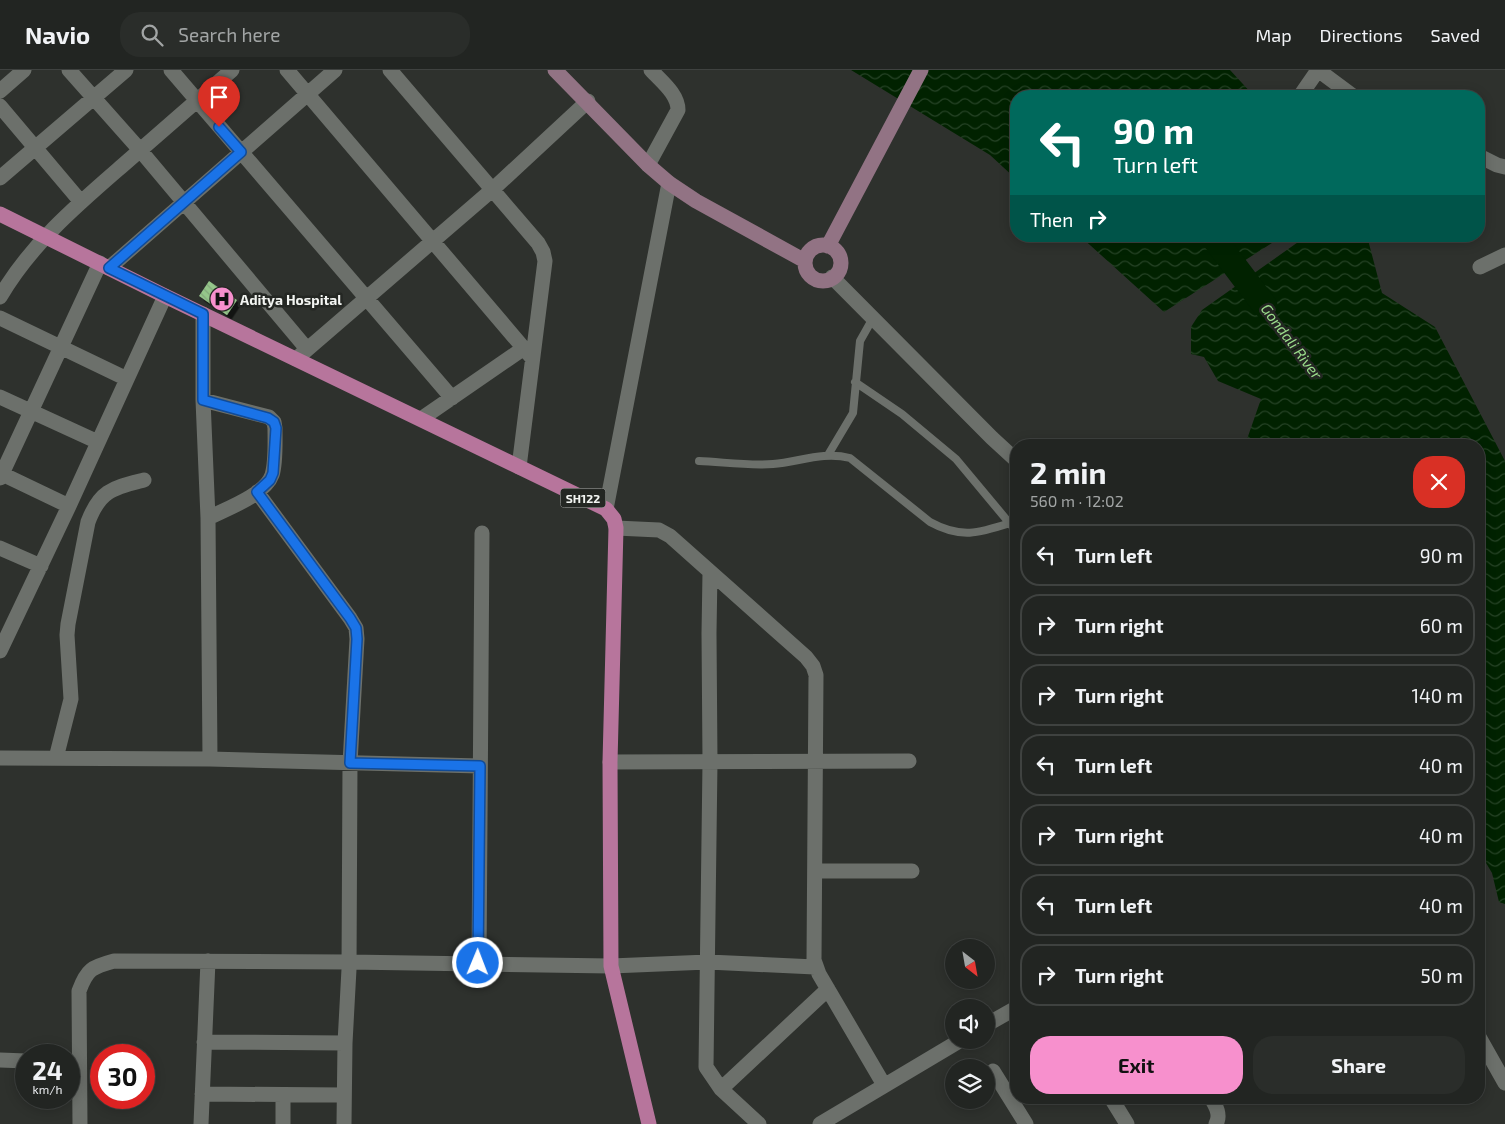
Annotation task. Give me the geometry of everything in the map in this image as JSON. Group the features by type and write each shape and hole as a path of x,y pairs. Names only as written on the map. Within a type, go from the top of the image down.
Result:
{"main road":[{"path":"556,70 648,165 669,183 696,201 805,260"},
{"path":"828,246 921,70"},
{"name":"SH122","path":"0,214 165,296 606,509 614,519 616,528 610,762 611,966 648,1124"},
{"path":"816,246 828,246 840,258 839,269 832,277 822,280 812,277 808,272 805,260 807,254 816,246"}],"street":[{"path":"0,91 24,70"},
{"path":"69,70 140,150 307,349"},
{"path":"0,178 126,70"},
{"path":"170,70 452,398"},
{"path":"0,296 12,275 46,236 81,202 232,70"},
{"path":"287,70 528,353"},
{"path":"69,506 1,475 60,347 104,266 184,202 335,70"},
{"path":"390,70 538,243 543,252 544,261 528,353 519,467"},
{"path":"648,165 678,110 675,96 651,70"},
{"path":"1304,90 1318,70 1345,90"},
{"path":"296,359 492,190 588,101"},
{"path":"0,106 81,202"},
{"path":"1485,159 1505,167"},
{"path":"606,509 669,183"},
{"path":"1480,267 1505,255"},
{"path":"832,277 1010,454"},
{"path":"0,651 5,629 41,566 165,296"},
{"path":"203,314 203,400 208,518 210,759"},
{"path":"0,318 127,379"},
{"path":"421,420 452,398 528,353"},
{"path":"0,397 98,442"},
{"path":"203,400 268,418 274,422 276,428 273,473 270,480 257,492 208,518"},
{"path":"56,758 71,699 66,635 88,522 104,494 114,488 144,480"},
{"path":"257,492 356,628 350,763 349,962 344,1124"},
{"path":"616,528 658,530 670,536 806,657 813,666 816,676 816,967 884,1086"},
{"path":"478,963 482,533"},
{"path":"0,548 41,566"},
{"path":"710,572 710,762 706,1067 721,1089 759,1124"},
{"path":"0,758 210,759 480,766"},
{"path":"610,762 909,761"},
{"path":"815,871 912,871"},
{"path":"75,1044 79,991 84,976 96,966 114,960 611,966 708,962 816,967"},
{"path":"200,1124 208,961"},
{"path":"721,1089 828,989"},
{"path":"995,1020 1010,1011"},
{"path":"204,1042 345,1043"},
{"path":"1485,1048 1505,1083"},
{"path":"829,1121 946,1049"},
{"path":"0,1060 15,1061"},
{"path":"995,1073 1010,1098"},
{"path":"202,1094 344,1095"},
{"path":"283,1095 283,1124"},
{"path":"1014,1104 1026,1124"},
{"path":"1115,1104 1127,1124"},
{"path":"1214,1104 1218,1111 1216,1124"},
{"path":"78,1109 80,1124"}],"lane":[{"path":"828,454 853,413 860,341 872,318"},
{"path":"699,461 772,464 828,454 850,458 930,522 940,527 968,534 979,533 1010,523 956,459 902,414 856,382"}],"water":[{"path":"851,70 1230,70 1248,90 1010,90 1010,173 990,155"},
{"path":"1087,242 1274,242 1164,312"},
{"path":"1298,242 1369,242 1382,293 1435,327 1505,461 1505,904 1499,902 1492,873 1485,861 1485,439 1247,439 1261,399 1218,381 1204,357 1191,354 1191,327 1202,310"}],"building":[{"path":"209,281 237,300 227,315 199,296"}],"waterway":[{"name":"Gondali River","path":"1217,242 1265,306"}],"place":[{"name":"Aditya Hospital","path":"222,299"}],"route":[{"path":"219,127 241,152 109,268 203,314 203,400 268,418 274,422 276,428 273,473 270,480 257,492 356,628 350,763 480,766 478,963"}]}
